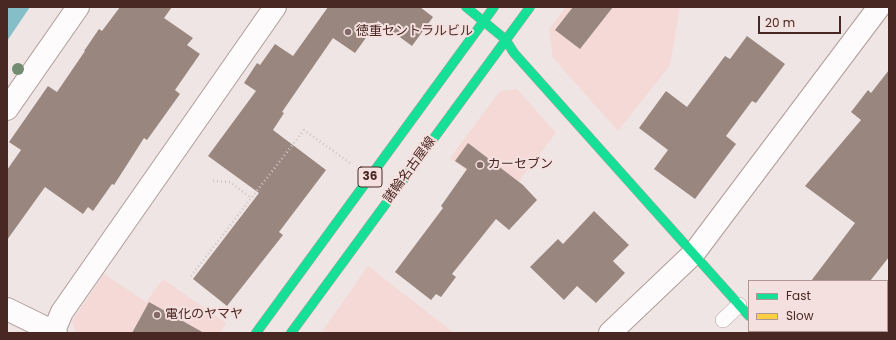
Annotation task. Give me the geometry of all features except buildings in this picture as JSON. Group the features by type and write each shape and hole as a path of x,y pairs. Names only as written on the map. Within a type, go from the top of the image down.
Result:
{"main road":[{"path":"466,7 506,39 514,52 744,311"},
{"name":"36","path":"256,333 494,7"},
{"name":"諸輪名古屋線","path":"292,333 530,7"}],"street":[{"path":"7,109 78,7"},
{"path":"7,309 54,333 62,312 106,260 275,7"},
{"path":"610,333 694,253 879,7"}],"lane":[{"path":"723,320 744,311"}],"path":[{"path":"191,276 304,130 352,164"},
{"path":"213,181 230,182 251,198"}],"shaded area":[{"path":"566,7 680,7 670,65 618,131 553,58 549,29"},
{"path":"517,89 556,133 505,199 450,158 500,91"},
{"path":"368,266 454,333 321,333"},
{"path":"104,274 146,302 163,279 226,323 220,333 76,333 72,321"}],"water":[{"path":"7,7 30,7 7,41"}],"traffic: fast":[{"path":"466,7 505,39 514,53 748,315"},
{"path":"256,333 494,7"},
{"path":"291,333 530,7"}],"place":[{"name":"徳重セントラルビル","path":"348,32"},
{"name":"カーセブン","path":"480,165"},
{"name":"電化のヤマヤ","path":"157,315"}]}
